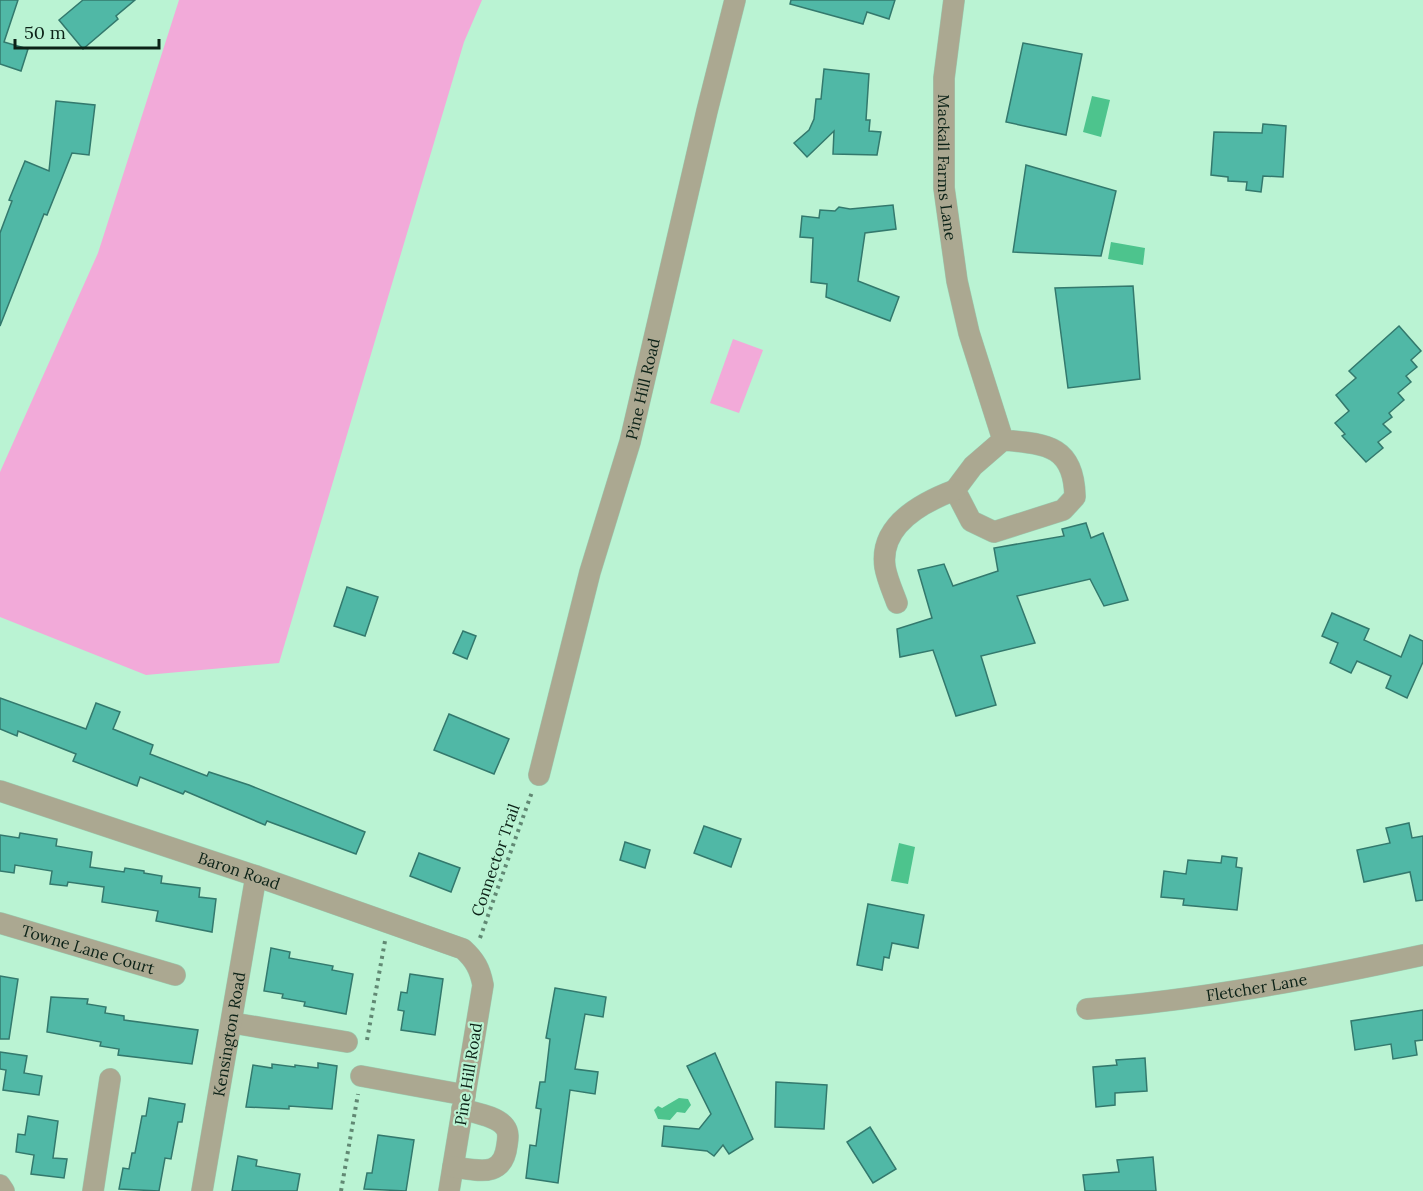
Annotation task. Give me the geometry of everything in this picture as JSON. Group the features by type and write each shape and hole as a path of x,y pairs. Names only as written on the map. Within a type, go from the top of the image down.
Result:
{"street":[{"name":"Pine Hill Road","path":"539,772 590,572 630,442 706,111 735,0"},
{"name":"Mackall Farms Lane","path":"954,0 944,78 944,188 957,281 969,333 1003,440"},
{"path":"897,603 885,567 891,536 902,520 929,500 955,490 973,466 1003,440 1044,444 1065,459 1075,476 1075,497 1063,510 994,532 971,522 955,490"},
{"name":"Baron Road","path":"0,791 256,876 453,945 473,958"},
{"name":"Kensington Road","path":"202,1191 233,1023 256,876"},
{"name":"Towne Lane Court","path":"0,923 175,975"},
{"name":"Fletcher Lane","path":"1087,1009 1215,993 1329,975 1423,956"},
{"name":"Pine Hill Road","path":"449,1191 483,985 480,970 473,958"},
{"path":"233,1023 347,1042"},
{"path":"361,1076 464,1102 505,1126 508,1136 506,1155 500,1165 491,1170 453,1167"},
{"path":"93,1191 110,1079"},
{"path":"0,1185 4,1191"}],"path":[{"name":"Connector Trail","path":"473,958 539,772"}],"shaded area":[{"path":"179,0 482,0 464,42 279,663 146,675 0,617 0,472 98,253"},
{"path":"1092,96 1110,100 1101,137 1083,132"},
{"path":"1111,242 1145,248 1143,265 1108,259"},
{"path":"733,339 763,350 739,413 710,403"},
{"path":"899,843 915,847 908,884 891,881"},
{"path":"679,1098 688,1099 691,1105 685,1113 677,1112 670,1120 658,1119 654,1110 658,1106 662,1108"}],"building":[{"path":"0,0 18,0 4,42 28,49 21,71 0,64"},
{"path":"83,0 135,0 116,16 118,19 83,49 59,20"},
{"path":"791,0 895,0 889,19 867,12 863,24 790,4"},
{"path":"1023,43 1082,54 1066,135 1006,122"},
{"path":"824,69 869,74 866,120 870,120 869,131 881,132 877,155 833,154 834,131 807,157 794,143 809,130 814,119 816,99 821,99"},
{"path":"56,101 95,105 89,155 72,153 47,215 44,214 0,326 0,233 12,201 9,200 25,161 49,171"},
{"path":"1263,124 1286,126 1283,177 1263,176 1261,192 1246,190 1247,182 1228,181 1228,177 1211,175 1214,132 1262,133"},
{"path":"1026,165 1116,191 1101,256 1013,252"},
{"path":"893,205 896,229 865,233 858,281 899,297 890,321 826,297 827,284 811,282 813,238 800,237 802,216 819,218 820,210 835,211 839,207 850,209"},
{"path":"1133,286 1140,379 1068,388 1055,288"},
{"path":"1399,326 1421,351 1411,360 1417,367 1406,376 1411,382 1398,393 1404,400 1389,413 1392,417 1383,424 1391,432 1378,442 1383,448 1366,462 1342,436 1345,434 1335,423 1349,411 1336,395 1356,378 1349,371"},
{"path":"1086,523 1091,538 1103,533 1128,600 1104,606 1090,579 1017,596 1035,643 981,656 996,705 956,716 933,650 900,657 897,629 932,618 918,570 944,564 953,586 998,571 994,548 1064,536 1062,529"},
{"path":"347,587 378,597 365,636 334,626"},
{"path":"1332,613 1369,629 1364,640 1401,657 1410,635 1423,641 1423,662 1407,698 1386,688 1391,676 1357,661 1351,673 1330,663 1338,643 1322,636"},
{"path":"463,631 476,636 467,659 453,653"},
{"path":"0,698 86,729 96,703 120,712 113,729 153,745 150,754 207,776 209,772 249,785 365,832 356,854 267,821 265,825 185,791 183,794 140,777 137,786 73,761 76,754 18,731 17,736 0,729"},
{"path":"449,714 509,739 494,774 434,750"},
{"path":"1409,823 1412,838 1423,836 1423,900 1416,901 1410,872 1364,882 1357,850 1390,843 1386,828"},
{"path":"704,826 741,839 731,867 694,853"},
{"path":"20,833 57,839 56,846 92,852 90,867 124,872 125,868 144,871 144,873 162,876 161,883 200,888 199,897 216,899 212,932 156,921 158,911 102,902 104,887 68,882 67,886 50,884 52,871 15,865 14,873 0,871 0,835 19,838"},
{"path":"625,842 650,850 645,868 620,860"},
{"path":"419,853 460,868 451,892 410,876"},
{"path":"1222,856 1237,858 1236,867 1242,868 1237,910 1183,905 1184,899 1161,897 1164,871 1186,874 1188,860 1221,863"},
{"path":"868,904 924,915 918,948 892,943 889,958 884,957 882,970 857,965"},
{"path":"271,948 290,952 289,958 333,966 332,970 353,974 346,1014 304,1006 305,1002 282,998 283,994 264,991"},
{"path":"410,974 443,979 435,1035 401,1030 404,1011 398,1010 401,992 407,993"},
{"path":"0,976 18,979 9,1039 0,1039"},
{"path":"555,988 606,997 603,1017 585,1014 575,1069 598,1072 595,1094 570,1090 558,1183 526,1178 530,1145 536,1146 541,1109 536,1108 540,1082 545,1082 550,1039 546,1038"},
{"path":"51,997 88,999 87,1004 106,1007 105,1013 124,1016 124,1020 198,1030 192,1064 118,1055 119,1049 100,1046 101,1042 47,1032"},
{"path":"1423,1010 1423,1040 1415,1041 1417,1055 1393,1059 1391,1044 1355,1050 1351,1021"},
{"path":"0,1052 27,1056 24,1073 42,1076 39,1095 3,1090 6,1070 0,1069"},
{"path":"715,1053 753,1139 729,1154 723,1145 714,1156 707,1151 662,1146 664,1126 699,1129 711,1114 687,1066"},
{"path":"1145,1058 1147,1091 1115,1093 1115,1105 1096,1107 1093,1067 1117,1065 1116,1060"},
{"path":"318,1063 337,1066 332,1109 289,1106 289,1109 246,1107 253,1065 272,1068 272,1064 318,1068"},
{"path":"776,1082 827,1085 824,1129 775,1127"},
{"path":"149,1098 185,1104 182,1122 178,1122 171,1159 165,1158 159,1191 119,1189 123,1168 129,1169 132,1153 135,1153 142,1116 146,1116"},
{"path":"28,1116 58,1121 53,1158 67,1159 64,1178 31,1174 34,1155 16,1152 18,1134 25,1135"},
{"path":"870,1127 896,1169 873,1183 847,1142"},
{"path":"378,1135 414,1140 406,1191 364,1189 367,1173 372,1173"},
{"path":"238,1156 257,1160 256,1166 300,1174 297,1191 232,1191"},
{"path":"1153,1157 1156,1191 1085,1191 1083,1175 1119,1172 1117,1160"}]}
